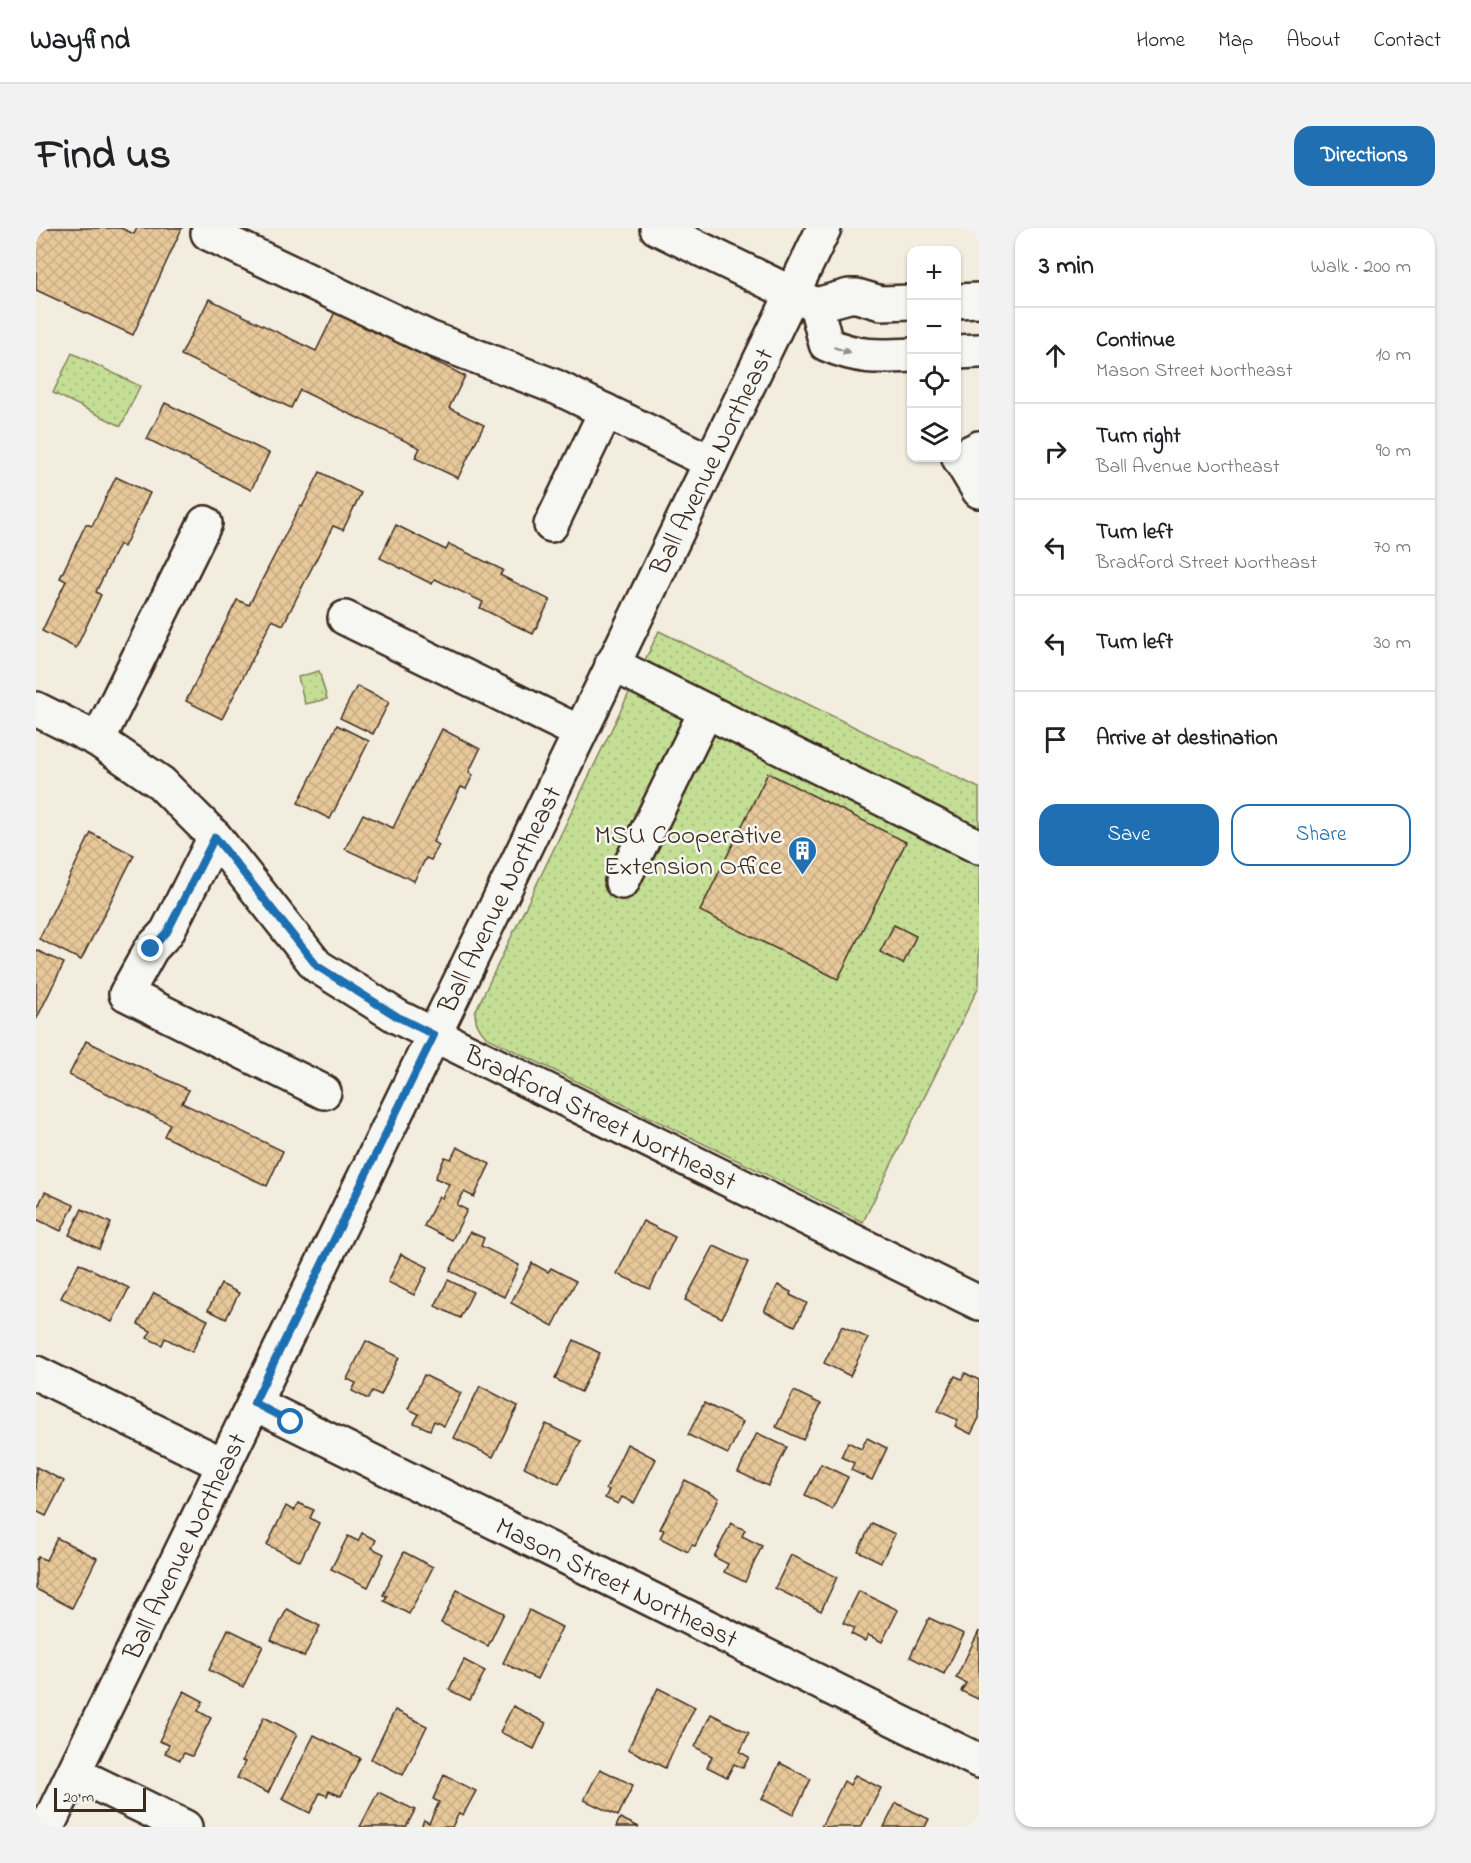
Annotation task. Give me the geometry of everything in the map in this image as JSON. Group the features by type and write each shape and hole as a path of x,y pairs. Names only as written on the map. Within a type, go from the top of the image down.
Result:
{"street":[{"path":"657,228 804,299 857,296 881,303 907,302"},
{"name":"Ball Avenue Northeast","path":"47,1827 711,462 804,299 824,228"},
{"path":"208,233 429,338 556,387 711,462"},
{"path":"804,299 826,344 854,354 872,357 907,355"},
{"path":"961,301 979,300"},
{"path":"961,352 979,351"},
{"path":"551,525 606,411"},
{"path":"979,448 959,458 979,491"},
{"path":"98,740 206,523"},
{"path":"345,618 579,732"},
{"path":"612,664 979,847"},
{"name":"Bradford Street Northeast","path":"36,709 98,740 161,783 215,837 317,966 398,1017 979,1303"},
{"path":"622,882 706,711"},
{"path":"215,837 167,932 151,949 126,994 324,1092"},
{"path":"36,1373 224,1465"},
{"name":"Mason Street Northeast","path":"254,1403 979,1761"},
{"path":"74,1773 185,1827"}],"green space":[{"path":"72,353 140,386 121,426 53,393"},
{"path":"659,631 979,788 979,986 863,1222 486,1037 477,1023 475,1012"},
{"path":"319,671 327,699 305,704 298,677"}],"building":[{"path":"36,228 121,228 134,234 137,228 182,228 133,335 36,290"},
{"path":"209,299 316,351 335,312 465,376 449,408 484,425 458,478 415,458 420,448 300,390 291,408 181,355"},
{"path":"165,403 269,453 251,490 147,439"},
{"path":"320,472 361,493 343,530 333,526 283,625 272,620 222,719 186,701 237,600 249,605"},
{"path":"116,477 150,493 124,547 119,544 96,592 101,595 76,648 42,631 66,581 60,578 86,524 92,526"},
{"path":"396,525 446,550 449,544 503,570 500,575 550,600 533,634 480,608 483,602 435,579 432,584 380,558"},
{"path":"357,686 389,702 373,734 340,718"},
{"path":"337,725 369,741 330,819 298,803"},
{"path":"442,729 480,749 469,772 473,775 466,789 461,787 433,842 439,845 431,860 426,858 414,881 345,849 363,814 393,828"},
{"name":"MSU Cooperative Extension Office","path":"768,773 906,842 838,979 700,911"},
{"path":"91,833 134,855 81,960 39,939"},
{"path":"894,925 916,936 903,964 880,952"},
{"path":"36,950 64,963 36,1020"},
{"path":"86,1041 189,1090 182,1103 283,1151 267,1186 164,1136 170,1124 69,1075"},
{"path":"457,1147 490,1164 474,1197 464,1192 457,1205 467,1210 452,1240 424,1226 439,1196 442,1198 449,1184 435,1178 445,1157 451,1159"},
{"path":"45,1192 74,1205 61,1231 36,1219 36,1211"},
{"path":"82,1209 111,1223 99,1249 69,1235"},
{"path":"643,1221 675,1237 650,1289 617,1274"},
{"path":"470,1232 484,1238 481,1246 519,1265 504,1297 450,1271"},
{"path":"714,1246 748,1262 722,1318 685,1300"},
{"path":"401,1254 428,1267 414,1295 388,1282"},
{"path":"79,1263 129,1288 112,1322 61,1298"},
{"path":"532,1263 548,1272 551,1268 576,1281 553,1326 511,1303"},
{"path":"448,1280 473,1292 460,1318 435,1306"},
{"path":"221,1284 239,1293 226,1319 208,1310"},
{"path":"778,1285 791,1292 790,1295 807,1303 795,1326 764,1311"},
{"path":"154,1293 208,1320 192,1352 165,1338 162,1345 147,1338 151,1331 138,1324"},
{"path":"842,1326 868,1338 850,1376 824,1363"},
{"path":"574,1340 600,1353 581,1392 555,1379"},
{"path":"366,1341 399,1357 381,1395 372,1391 368,1399 352,1391 356,1383 347,1379"},
{"path":"965,1373 979,1380 979,1418 971,1434 955,1426 958,1420 938,1411 955,1376 962,1379"},
{"path":"424,1375 461,1393 444,1426 434,1421 430,1430 414,1423 419,1414 408,1409"},
{"path":"480,1386 518,1406 493,1457 454,1438"},
{"path":"794,1391 821,1404 803,1440 776,1427"},
{"path":"704,1403 743,1422 728,1454 688,1435"},
{"path":"546,1424 581,1441 559,1484 524,1467"},
{"path":"757,1433 787,1447 768,1486 738,1472"},
{"path":"867,1438 887,1448 872,1480 851,1470 854,1463 841,1457 848,1442 861,1449"},
{"path":"627,1444 656,1459 634,1503 622,1497 618,1504 605,1498 609,1490 606,1489"},
{"path":"821,1464 848,1477 832,1509 805,1495"},
{"path":"36,1467 64,1481 46,1516 36,1511"},
{"path":"685,1480 719,1498 695,1546 692,1545 688,1552 660,1538 664,1530 660,1529"},
{"path":"298,1503 314,1510 310,1518 319,1523 300,1561 267,1545 286,1506 294,1511"},
{"path":"731,1523 745,1530 742,1536 762,1546 745,1582 724,1572 728,1564 714,1557"},
{"path":"872,1523 895,1534 881,1562 858,1551"},
{"path":"362,1533 376,1540 372,1548 384,1554 368,1587 331,1569 348,1536 358,1541"},
{"path":"57,1538 97,1558 72,1608 36,1589 36,1560 38,1557 46,1560"},
{"path":"404,1552 433,1567 409,1614 384,1601 387,1596 383,1595"},
{"path":"791,1555 837,1577 821,1611 775,1588"},
{"path":"457,1590 504,1613 488,1646 441,1623"},
{"path":"859,1591 898,1610 882,1642 868,1635 865,1641 851,1634 854,1628 843,1623"},
{"path":"287,1609 320,1626 304,1657 271,1640"},
{"path":"529,1610 562,1627 537,1679 503,1663"},
{"path":"929,1618 964,1634 944,1674 910,1657"},
{"path":"228,1629 263,1646 243,1687 209,1670"},
{"path":"979,1631 978,1699 961,1691 966,1683 956,1678"},
{"path":"464,1660 485,1671 470,1700 449,1690"},
{"path":"658,1688 695,1707 665,1768 628,1749"},
{"path":"184,1691 203,1701 198,1711 211,1718 192,1756 184,1753 180,1760 165,1753 169,1745 159,1741"},
{"path":"513,1706 546,1723 534,1749 500,1732"},
{"path":"395,1710 427,1726 403,1775 371,1759"},
{"path":"711,1714 749,1733 740,1752 749,1757 743,1768 734,1764 727,1777 707,1767 712,1756 695,1747"},
{"path":"264,1717 297,1734 268,1793 237,1778 245,1762 242,1761"},
{"path":"314,1735 360,1758 341,1796 329,1791 327,1796 320,1793 310,1813 282,1799"},
{"path":"780,1763 811,1779 793,1815 762,1799"},
{"path":"600,1769 633,1785 618,1816 584,1800"},
{"path":"444,1775 476,1791 463,1815 459,1813 452,1827 421,1827 424,1820 429,1823 439,1802 433,1799"},
{"path":"855,1775 881,1788 861,1827 821,1827 844,1781 850,1785"},
{"path":"378,1792 415,1810 406,1827 360,1827"},
{"path":"896,1803 929,1819 925,1827 884,1827"},
{"path":"620,1818 639,1827 616,1827"}],"place":[{"name":"MSU Cooperative Extension Office","path":"803,876"}],"route":[{"path":"151,949 167,932 215,837 317,966 398,1017 434,1035 254,1403 291,1422"}]}
